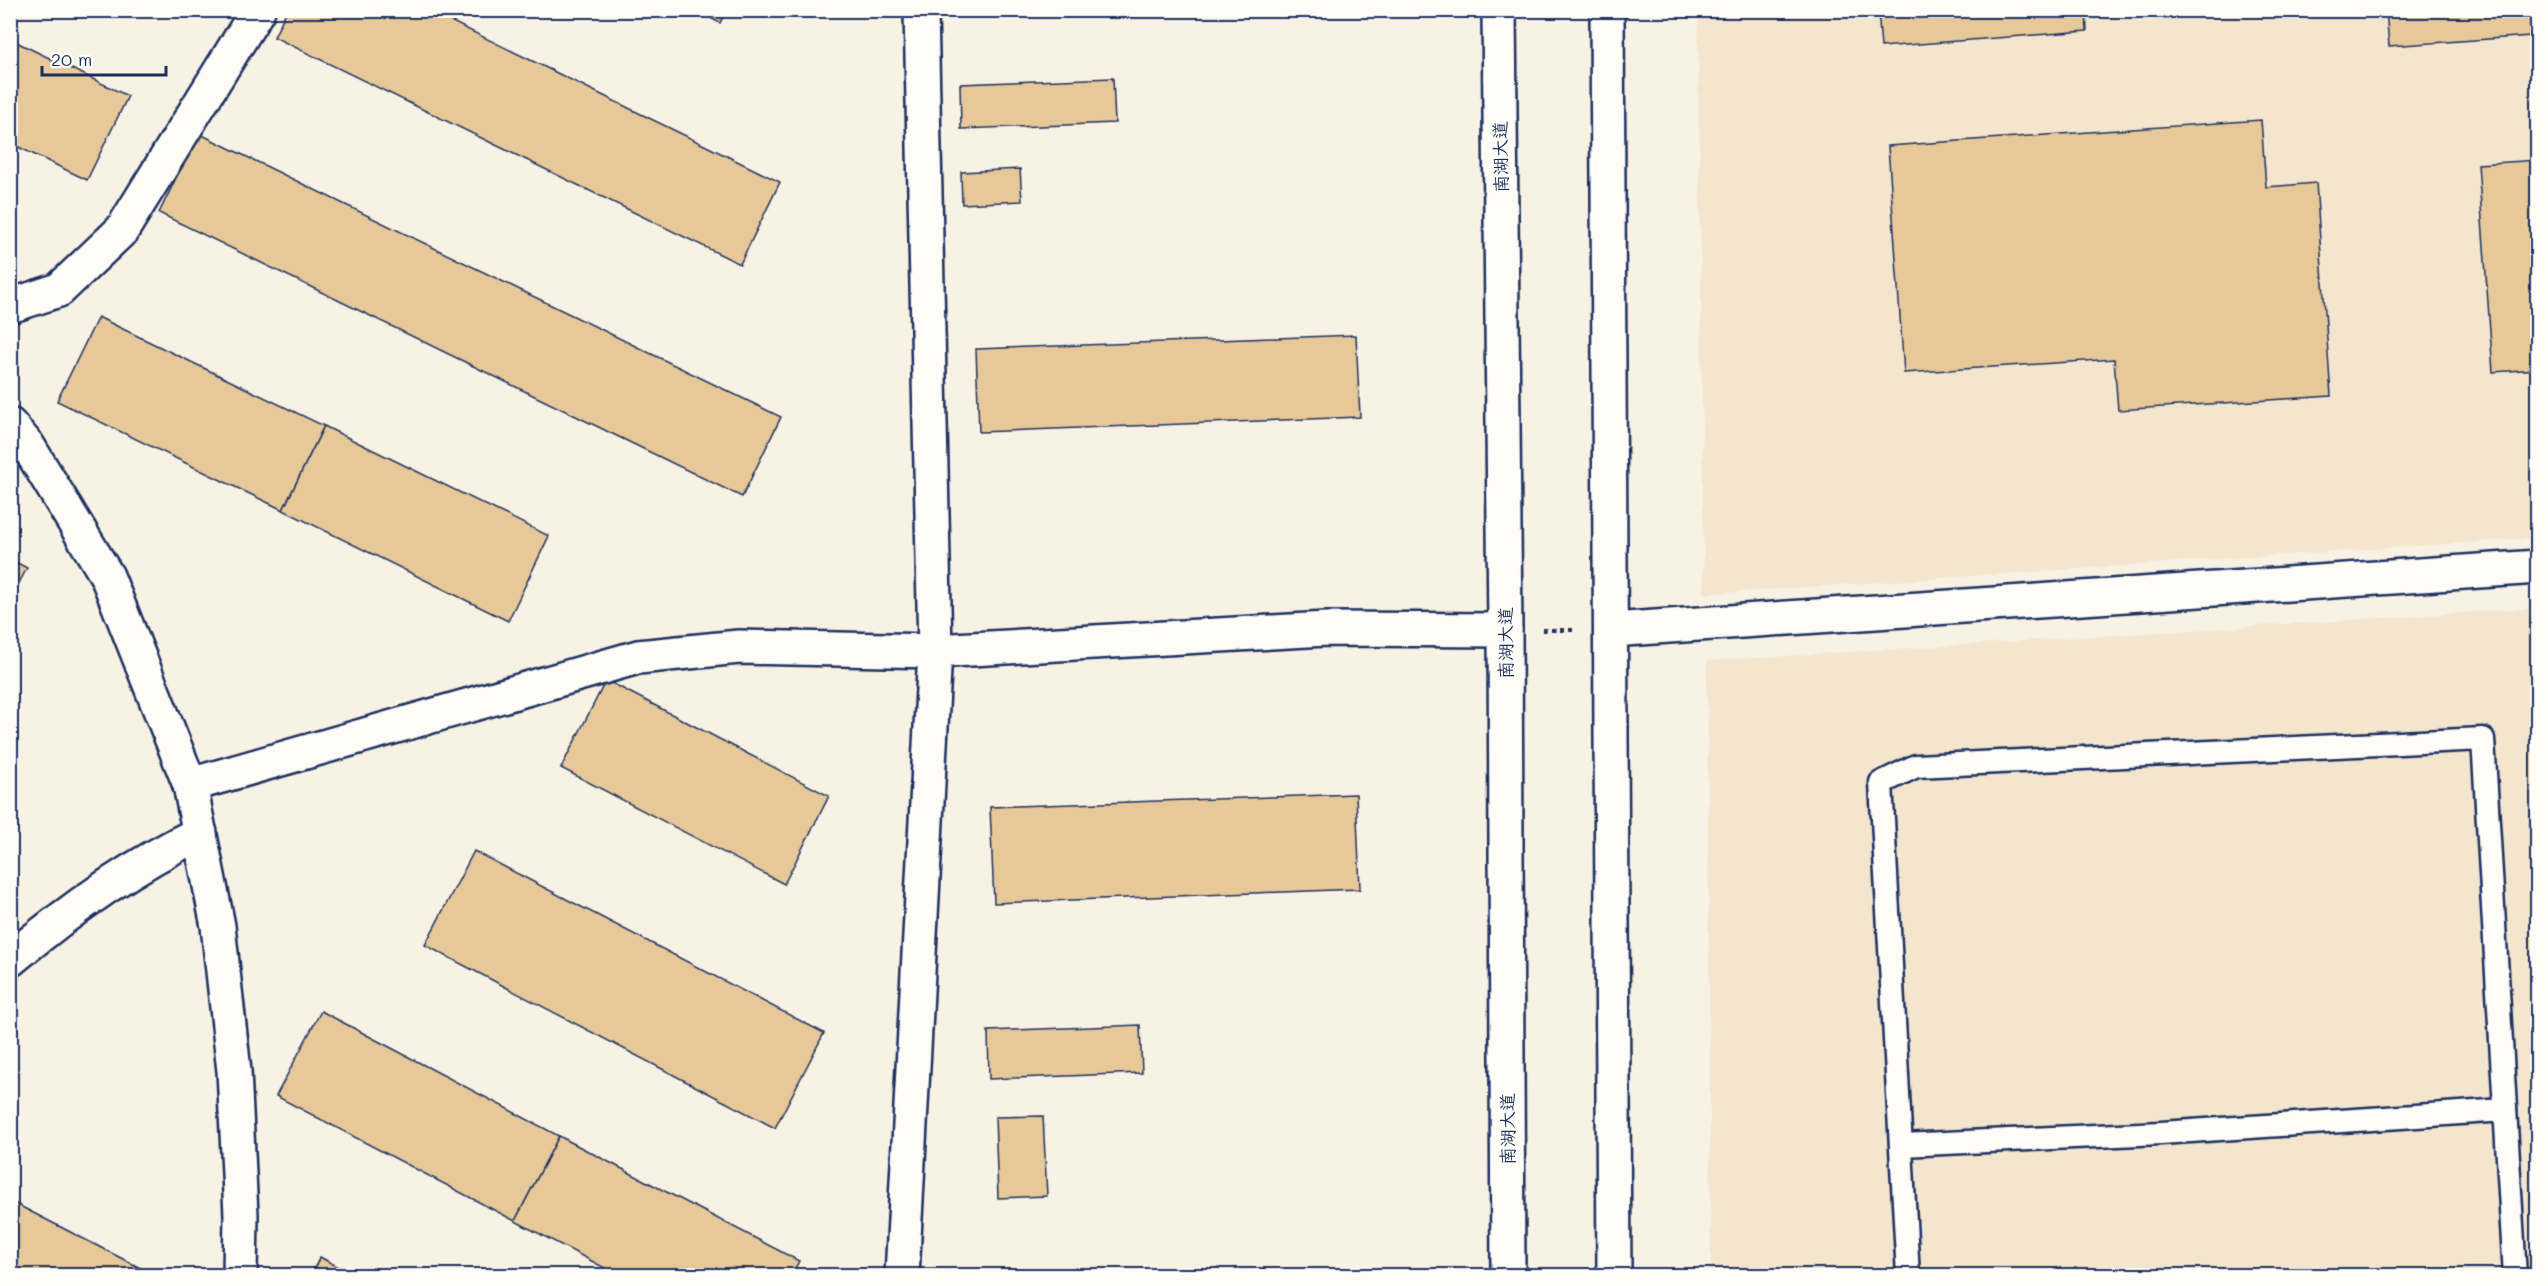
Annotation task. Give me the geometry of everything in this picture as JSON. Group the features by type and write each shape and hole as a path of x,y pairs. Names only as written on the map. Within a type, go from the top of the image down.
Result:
{"street":[{"path":"10,306 59,290 122,230 258,10"},
{"path":"902,1275 934,651 921,10"},
{"name":"南湖大道","path":"1499,10 1508,1275"},
{"path":"1607,10 1614,1275"},
{"path":"10,425 28,446 106,576 190,785 219,926 234,1071 241,1215 240,1275"},
{"path":"1611,630 2538,567"},
{"path":"190,785 638,657 738,647 934,651 1326,629 1505,630"},
{"path":"10,960 60,918 156,854 200,833"}],"lane":[{"path":"1908,1275 1881,783 1916,766 2483,740 2515,1275"},
{"path":"1902,1145 2161,1133 2505,1110"}],"path":[{"path":"1505,630 1611,630"}],"shaded area":[{"path":"1698,11 2537,11 2537,538 1704,594"},
{"path":"2537,608 2537,1275 1711,1275 1707,661"}],"building":[{"path":"287,10 428,10 780,182 740,264 274,37"},
{"path":"695,10 726,10 720,23"},
{"path":"1878,10 2086,10 2087,31 1881,47"},
{"path":"2386,10 2529,10 2531,36 2389,46"},
{"path":"10,39 128,96 87,180 10,143"},
{"path":"1113,78 1115,123 961,129 960,84"},
{"path":"2261,120 2266,187 2316,183 2331,396 2118,410 2114,359 1904,373 1888,146"},
{"path":"198,133 781,417 742,497 159,213"},
{"path":"2538,160 2538,369 2493,372 2478,164"},
{"path":"1020,169 1022,201 962,204 961,172"},
{"path":"98,317 324,426 283,510 57,401"},
{"path":"1356,335 1360,417 979,432 976,349"},
{"path":"324,426 549,536 508,621 283,510"},
{"path":"10,559 27,568 10,600"},
{"path":"606,680 829,796 784,884 561,768"},
{"path":"1356,794 1360,889 994,903 990,807"},
{"path":"474,851 824,1033 775,1128 425,945"},
{"path":"321,1011 559,1136 515,1221 276,1096"},
{"path":"1140,1025 1142,1073 989,1079 988,1031"},
{"path":"1043,1116 1047,1196 998,1198 995,1117"},
{"path":"559,1136 799,1261 791,1276 620,1276 515,1221"},
{"path":"10,1201 156,1276 10,1276"},
{"path":"320,1257 355,1276 310,1276"},
{"path":"1351,1270 1351,1276 1216,1276"}]}
